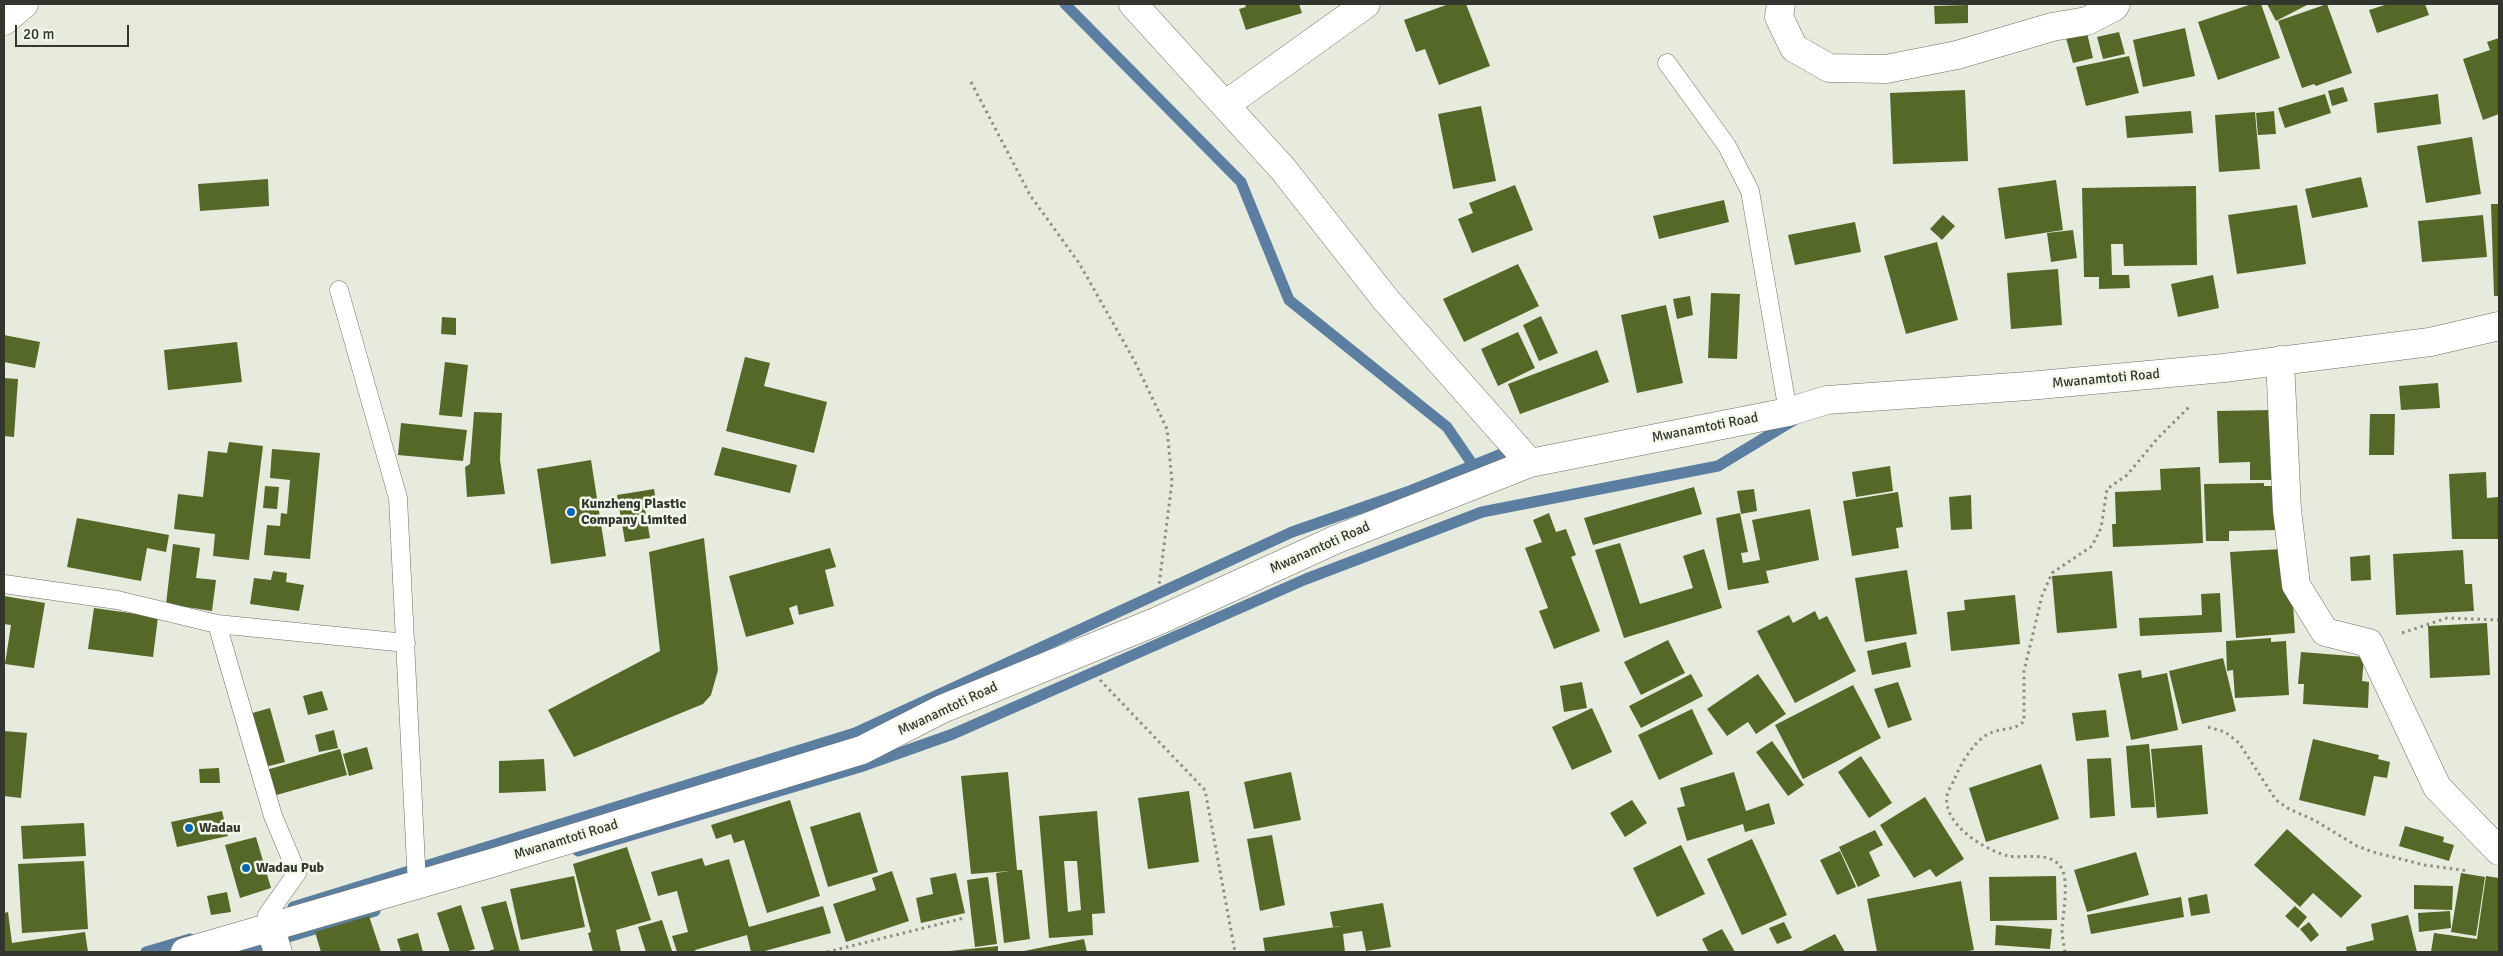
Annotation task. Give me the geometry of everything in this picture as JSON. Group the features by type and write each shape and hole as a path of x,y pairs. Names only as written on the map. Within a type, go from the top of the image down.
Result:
{"street":[{"path":"4,21 24,4"},
{"path":"1133,4 1283,169 1386,300 1530,464"},
{"path":"1225,105 1366,4"},
{"path":"1781,4 1779,18 1794,48 1829,68 1886,70 1957,55 2052,27 2087,21 2114,8 2116,4"},
{"name":"Mwanamtoti Road","path":"185,952 274,940 417,884 862,750 942,709 1160,620 1338,539 1530,464 1788,412 1827,400 2028,386 2280,360 2430,342 2499,326"},
{"path":"2280,360 2287,510 2296,585 2325,632 2368,643 2437,788 2499,851"}],"lane":[{"path":"1667,63 1727,146 1750,191 1788,412"},
{"path":"339,290 398,498 417,884"},
{"path":"4,584 117,600 217,624 406,643"},
{"path":"217,624 273,816 297,873 267,915 274,940"}],"path":[{"path":"971,82 1030,195 1080,263 1134,360 1167,429 1172,482 1158,594 1160,620"},
{"path":"2065,952 2062,932 2065,898 2062,868 2056,862 2045,858 2010,856 1969,838 1961,830 1950,811 1947,796 1959,767 1987,734 2020,726 2024,721 2024,671 2042,596 2052,573 2092,546 2101,528 2107,489 2127,475 2157,439 2193,404"},
{"path":"2368,643 2447,618 2499,620"},
{"path":"1076,653 1205,790 1235,952"},
{"path":"2208,727 2225,732 2238,743 2276,800 2289,809 2314,820 2357,846 2372,852 2424,864 2471,871"},
{"path":"827,952 964,918"}],"building":[{"path":"1245,4 1299,4 1302,13 1246,30 1239,9 1246,7"},
{"path":"1449,4 1466,4 1490,66 1439,85 1425,49 1416,52 1404,20"},
{"path":"2252,4 2261,4 2280,58 2218,80 2198,22"},
{"path":"2267,4 2309,4 2276,21"},
{"path":"2327,4 2352,73 2316,86 2314,84 2302,88 2278,21"},
{"path":"2388,4 2425,4 2429,15 2377,33 2369,10"},
{"path":"1968,5 1968,23 1935,24 1934,6"},
{"path":"2185,28 2195,76 2143,87 2133,40"},
{"path":"2119,32 2125,54 2103,59 2097,37"},
{"path":"2087,33 2093,58 2073,63 2066,38"},
{"path":"2499,38 2499,114 2483,120 2463,59 2490,50 2487,42"},
{"path":"2129,56 2139,93 2086,106 2076,67"},
{"path":"2343,87 2348,101 2332,106 2328,91"},
{"path":"1965,90 1968,161 1893,164 1890,93"},
{"path":"2325,94 2331,113 2285,128 2278,108"},
{"path":"2438,94 2441,124 2377,133 2374,103"},
{"path":"1481,106 1496,181 1453,189 1438,114"},
{"path":"2191,111 2193,133 2127,138 2125,116"},
{"path":"2274,111 2276,134 2258,135 2256,113"},
{"path":"2255,112 2260,169 2219,172 2215,115"},
{"path":"2472,137 2481,194 2426,203 2417,146"},
{"path":"2361,177 2368,207 2312,218 2305,189"},
{"path":"268,179 269,206 200,211 198,184"},
{"path":"2056,180 2063,230 2005,239 1998,188"},
{"path":"1515,185 1533,230 1472,253 1458,219 1473,213 1469,203"},
{"path":"2196,186 2197,265 2124,266 2123,244 2111,244 2112,275 2129,275 2130,288 2099,289 2099,277 2084,277 2082,188"},
{"path":"1724,200 1729,222 1659,239 1653,216"},
{"path":"2491,204 2499,204 2499,296 2494,296"},
{"path":"2297,205 2306,264 2237,274 2228,215"},
{"path":"1943,215 1955,226 1942,240 1930,229"},
{"path":"2483,215 2487,257 2422,262 2418,221"},
{"path":"1855,222 1861,252 1795,265 1788,235"},
{"path":"2073,230 2077,258 2051,262 2047,233"},
{"path":"1937,242 1958,320 1906,334 1884,256"},
{"path":"1518,264 1539,306 1464,342 1443,299"},
{"path":"2058,269 2062,325 2011,329 2007,273"},
{"path":"2213,275 2219,308 2178,317 2171,284"},
{"path":"1711,293 1740,294 1737,359 1708,358"},
{"path":"1690,296 1693,315 1677,319 1673,299"},
{"path":"1666,305 1683,383 1637,393 1621,315"},
{"path":"1541,316 1558,353 1539,361 1523,325"},
{"path":"442,317 456,318 456,335 441,334"},
{"path":"1518,332 1535,368 1498,386 1481,349"},
{"path":"4,335 40,342 35,368 4,362"},
{"path":"237,342 242,382 168,390 164,350"},
{"path":"1597,350 1609,382 1520,414 1508,384"},
{"path":"745,357 770,363 764,386 827,402 814,453 726,431"},
{"path":"445,362 468,365 462,417 439,415"},
{"path":"4,378 18,379 14,437 4,436"},
{"path":"2438,383 2440,408 2401,410 2399,386"},
{"path":"2272,410 2274,480 2250,480 2250,462 2219,463 2217,411"},
{"path":"474,412 502,413 500,460 505,494 467,497 465,467 470,464"},
{"path":"2370,414 2395,414 2394,455 2369,455"},
{"path":"401,423 467,430 463,461 398,455"},
{"path":"229,442 263,446 249,560 213,556 215,534 174,529 178,494 203,497 208,451 227,453"},
{"path":"722,447 797,465 790,493 714,475"},
{"path":"272,449 320,453 310,559 264,555 267,525 280,526 281,513 287,514 290,480 270,478"},
{"name":"Kunzheng Plastic Company Limited","path":"591,460 606,556 551,564 537,469"},
{"path":"1890,466 1893,491 1856,497 1852,472"},
{"path":"2200,467 2203,543 2113,547 2112,524 2116,524 2115,492 2161,490 2160,469"},
{"path":"2486,472 2487,498 2498,497 2499,539 2452,539 2449,474"},
{"path":"2264,483 2264,486 2280,486 2281,530 2229,531 2229,541 2206,541 2204,484"},
{"path":"265,486 279,487 277,509 263,508"},
{"path":"1694,487 1702,514 1593,545 1584,518"},
{"name":"Kunzheng Plastic Company Limited","path":"654,489 656,501 644,503 650,538 625,542 617,495"},
{"path":"1754,489 1757,511 1741,514 1737,491"},
{"path":"1898,492 1903,527 1896,528 1899,548 1852,556 1843,501"},
{"path":"1971,495 1972,529 1951,530 1949,497"},
{"path":"1810,509 1819,560 1766,571 1769,583 1728,590 1716,518 1740,513 1748,552 1741,553 1743,563 1760,560 1752,520"},
{"path":"1549,513 1556,532 1566,529 1576,555 1571,557 1600,631 1554,649 1539,611 1548,608 1525,548 1542,542 1533,520"},
{"path":"77,518 169,535 166,552 147,548 141,581 67,567"},
{"path":"704,538 718,670 711,695 703,704 574,757 548,710 660,651 649,552"},
{"path":"1620,543 1640,604 1693,588 1683,556 1704,549 1722,608 1624,638 1595,550"},
{"path":"173,544 200,548 196,578 216,580 212,611 166,604"},
{"path":"830,548 836,567 825,570 834,606 799,615 797,605 789,608 794,624 746,637 729,576"},
{"path":"2282,549 2290,561 2295,633 2236,638 2230,552"},
{"path":"2463,550 2465,584 2472,584 2474,611 2396,615 2393,554"},
{"path":"2370,555 2371,580 2351,581 2350,557"},
{"path":"1907,570 1917,634 1865,642 1855,578"},
{"path":"273,571 287,573 286,582 304,585 299,611 250,604 254,578 271,580"},
{"path":"2112,571 2117,628 2057,633 2052,576"},
{"path":"2220,593 2222,632 2140,636 2139,618 2202,615 2201,594"},
{"path":"2015,595 2020,644 1951,651 1947,612 1965,610 1964,600"},
{"path":"4,596 45,603 34,668 5,664 11,625 4,624"},
{"path":"94,608 158,617 153,657 88,649"},
{"path":"1815,611 1819,620 1827,616 1856,671 1795,703 1757,631 1789,615 1793,623"},
{"path":"2487,623 2490,675 2430,678 2428,626"},
{"path":"2271,638 2271,642 2286,641 2289,695 2235,698 2233,670 2227,671 2226,641"},
{"path":"1668,640 1685,673 1641,695 1624,662"},
{"path":"1906,642 1911,667 1872,675 1867,651"},
{"path":"2301,652 2364,657 2362,681 2369,682 2368,708 2303,704 2304,684 2298,684"},
{"path":"2223,658 2236,711 2182,724 2169,671"},
{"path":"2141,670 2142,678 2167,673 2178,730 2131,740 2118,674"},
{"path":"1691,674 1703,696 1641,728 1629,706"},
{"path":"1758,674 1786,714 1756,734 1748,722 1727,736 1707,709"},
{"path":"1582,682 1587,708 1564,712 1560,686"},
{"path":"1898,682 1912,720 1888,728 1874,689"},
{"path":"1853,685 1881,738 1803,779 1775,725"},
{"path":"322,691 328,710 308,715 303,696"},
{"path":"270,708 285,762 265,767 249,714"},
{"path":"1592,708 1612,752 1572,770 1552,727"},
{"path":"1692,709 1713,754 1659,780 1638,735"},
{"path":"2106,710 2109,737 2076,741 2072,713"},
{"path":"334,730 338,748 319,752 315,735"},
{"path":"4,731 27,733 21,798 4,796"},
{"path":"2313,739 2379,755 2378,759 2390,762 2387,778 2374,776 2365,816 2299,800"},
{"path":"1772,741 1804,785 1788,796 1756,752"},
{"path":"2149,744 2155,807 2131,808 2126,746"},
{"path":"2202,745 2208,814 2157,818 2151,749"},
{"path":"367,747 373,769 349,776 343,754"},
{"path":"340,749 347,775 273,796 266,770"},
{"path":"1861,756 1892,803 1869,818 1838,772"},
{"path":"2111,758 2115,816 2090,818 2087,759"},
{"path":"544,759 546,791 499,793 499,761"},
{"path":"2041,764 2059,819 1986,842 1969,788"},
{"path":"219,768 220,783 200,783 199,769"},
{"path":"1008,772 1017,870 1022,870 1030,939 1004,943 996,873 1009,871 971,874 961,776"},
{"path":"1291,772 1301,820 1254,829 1244,782"},
{"path":"1734,772 1746,811 1769,803 1775,824 1745,832 1743,824 1687,841 1677,808 1685,806 1680,788"},
{"path":"1189,791 1199,862 1148,869 1138,798"},
{"path":"1925,797 1964,859 1936,877 1930,869 1914,878 1880,825"},
{"path":"790,800 820,896 767,913 744,840 734,843 731,834 716,839 711,825"},
{"path":"1632,800 1647,823 1625,837 1610,813"},
{"path":"222,811 228,836 177,847 171,822"},
{"path":"1097,811 1105,913 1092,914 1093,935 1049,938 1039,816","holes":["1064,861 1077,861 1081,910 1068,912"]},
{"path":"860,812 878,872 828,887 810,827"},
{"path":"84,823 86,856 23,859 21,826"},
{"path":"2405,826 2444,837 2443,842 2454,845 2449,861 2399,846"},
{"path":"2287,829 2362,896 2341,918 2313,893 2300,907 2254,865"},
{"path":"1875,830 1883,845 1869,852 1880,876 1858,887 1839,847"},
{"path":"1272,835 1285,905 1260,911 1247,839"},
{"path":"256,837 271,888 240,898 225,845"},
{"path":"1752,839 1787,915 1742,935 1707,859"},
{"path":"1681,845 1705,894 1657,917 1633,868"},
{"path":"627,847 651,920 616,930 621,952 593,952 588,933 591,932 573,864"},
{"path":"1840,851 1856,887 1837,895 1820,860"},
{"path":"2136,852 2149,895 2087,912 2074,870"},
{"path":"702,858 705,866 729,859 749,927 823,906 831,933 761,952 751,952 747,935 695,950 696,952 677,952 672,936 688,932 677,891 658,896 651,872"},
{"path":"84,861 88,929 22,933 18,864"},
{"path":"892,871 909,921 846,942 833,904 876,890 872,878"},
{"path":"956,873 965,913 921,923 916,898 933,894 930,878"},
{"path":"2461,873 2485,877 2476,936 2451,932"},
{"path":"574,876 585,927 521,940 510,889"},
{"path":"2056,876 2057,920 1990,921 1989,877"},
{"path":"2486,876 2499,878 2498,952 2431,952 2434,933 2477,939"},
{"path":"988,877 997,944 975,947 967,880"},
{"path":"1961,881 1974,950 1963,952 1877,952 1867,899"},
{"path":"2414,885 2453,886 2452,910 2414,909"},
{"path":"227,892 231,912 211,915 207,896"},
{"path":"2207,894 2210,913 2191,916 2188,898"},
{"path":"2181,897 2184,917 2091,934 2087,915"},
{"path":"506,901 520,952 486,952 494,949 481,907"},
{"path":"1383,903 1391,947 1366,951 1362,931 1343,934 1345,952 1265,952 1263,938 1342,926 1333,927 1330,912"},
{"path":"461,905 475,949 465,952 450,952 437,913"},
{"path":"2295,906 2307,917 2298,928 2285,916"},
{"path":"2450,911 2451,928 2419,932 2418,913"},
{"path":"8,912 12,943 85,932 88,952 4,952 4,913"},
{"path":"2408,915 2417,952 2347,952 2346,947 2374,940 2371,924"},
{"path":"369,916 381,952 321,952 315,932"},
{"path":"662,920 672,951 646,952 638,927"},
{"path":"1784,922 1792,938 1777,944 1769,928"},
{"path":"2309,922 2319,935 2311,942 2300,929"},
{"path":"1996,925 2052,929 2050,949 1995,945"},
{"path":"1722,929 1735,952 1706,952 1708,951 1702,939"},
{"path":"418,933 423,952 401,952 397,939"},
{"path":"1835,934 1845,952 1800,952"},
{"path":"1084,939 1087,952 1024,952 1024,951"},
{"path":"998,946 998,952 950,951"}],"waterway":[{"path":"1065,4 1241,182 1289,300 1447,427 1473,465"},
{"path":"578,851 860,767 953,734 1306,579 1482,512 1718,466 1794,420"},
{"path":"293,907 855,733 1292,532 1407,492 1506,452"},
{"path":"238,952 375,911"},
{"path":"146,952 190,939"}],"place":[{"name":"Kunzheng Plastic Company Limited","path":"571,512"},
{"name":"Wadau","path":"189,828"},
{"name":"Wadau Pub","path":"246,868"}]}
